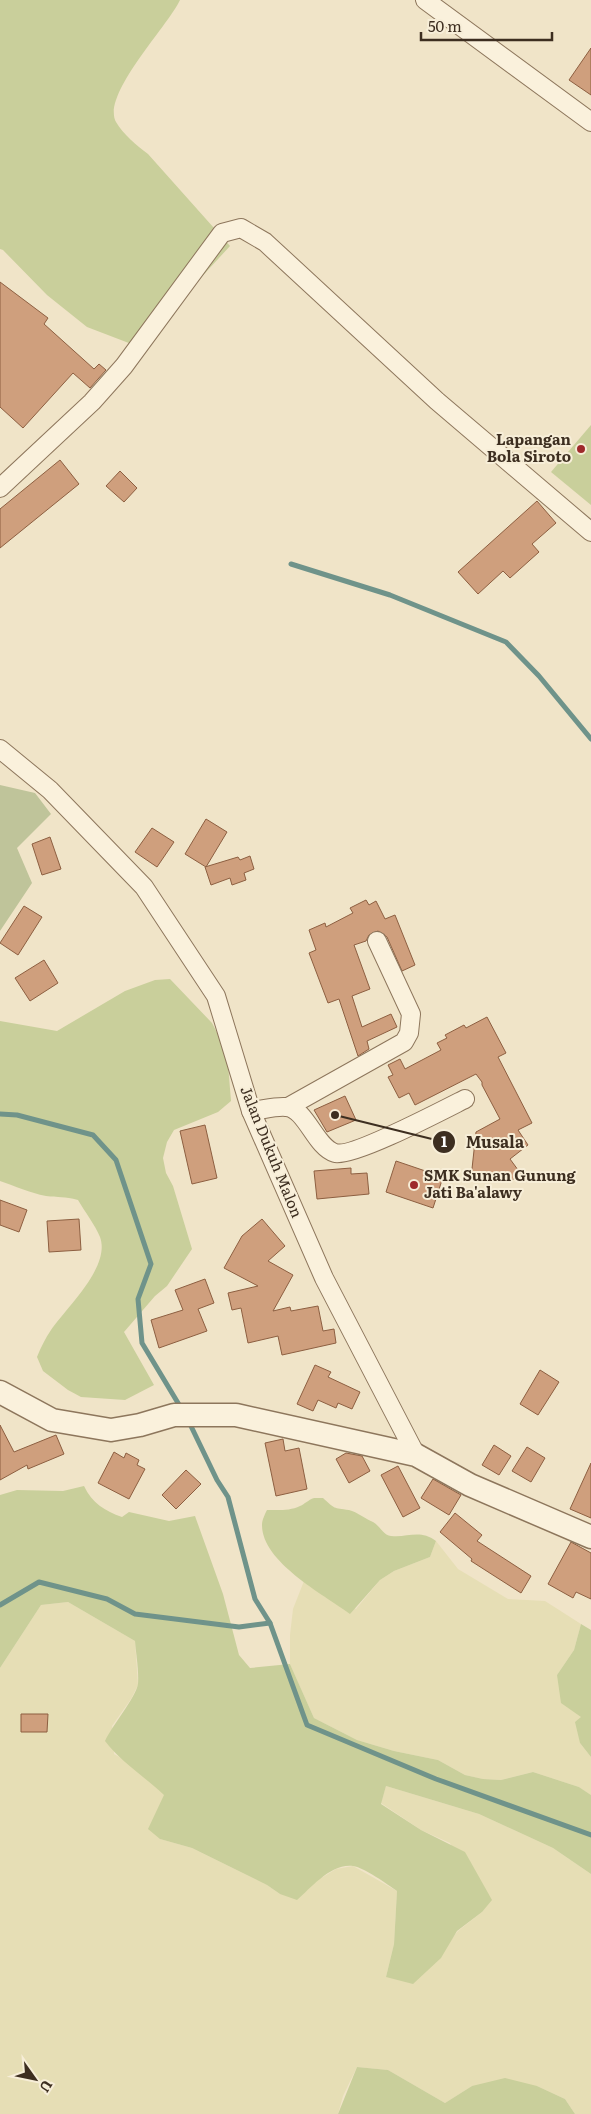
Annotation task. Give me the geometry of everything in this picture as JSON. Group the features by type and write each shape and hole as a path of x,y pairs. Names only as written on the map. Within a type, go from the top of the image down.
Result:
{"street":[{"path":"425,0 591,122"},
{"path":"0,488 92,402 124,366 222,233 241,228 265,242 437,401 591,532"},
{"name":"Jalan Dukuh Malon","path":"0,749 50,790 144,886 216,996 252,1111 324,1278 416,1455"},
{"path":"252,1111 288,1106 404,1042 408,1033 411,1014 377,941"},
{"path":"288,1106 298,1113 327,1150 342,1154 410,1128 465,1099"},
{"path":"0,1392 52,1420 111,1430 182,1414 236,1415 416,1455 470,1485 591,1537"}],"shaded area":[{"path":"436,1541 458,1569 508,1599 545,1601 581,1624 574,1650 557,1675 581,1717 580,1743 591,1757 591,1795 579,1787 533,1772 501,1780 465,1775 438,1760 394,1751 357,1740 314,1718 290,1664 290,1635 293,1609 304,1581 356,1609 380,1580 394,1571 430,1557"},
{"path":"68,1602 135,1641 138,1685 131,1699 112,1726 114,1754 128,1762 165,1795 160,1839 192,1848 267,1885 280,1894 323,1877 336,1869 353,1866 397,1891 394,1944 386,1977 448,1943 458,1931 482,1912 450,1843 421,1830 381,1803 386,1786 479,1814 553,1848 591,1874 591,2114 575,2114 565,2099 537,2086 472,2086 445,2103 388,2070 357,2067 343,2096 338,2114 0,2114 0,1668 41,1605"}],"green space":[{"path":"0,0 180,0 126,78 118,95 114,110 116,122 130,140 148,154 230,246 172,309 134,345 87,327 47,295 0,249"},
{"name":"Lapangan Bola Siroto","path":"591,425 591,505 551,472"},
{"path":"0,785 35,793 51,814 17,848 32,883 0,931"},
{"path":"170,979 212,1023 227,1052 231,1101 218,1112 174,1130 167,1142 163,1158 166,1173 173,1186 192,1249 167,1286 155,1296 124,1332 154,1385 125,1400 81,1397 68,1390 43,1371 37,1357 51,1330 93,1274 102,1249 100,1237 78,1200 40,1195 0,1181 0,1021 57,1031 125,991 155,980"},
{"path":"84,1486 100,1506 122,1517 129,1512 169,1521 195,1516 223,1594 239,1655 250,1668 290,1664 314,1718 357,1740 394,1751 438,1760 465,1775 501,1780 533,1772 579,1787 591,1795 591,1874 553,1848 479,1814 386,1786 381,1804 421,1830 465,1852 492,1900 482,1912 457,1931 441,1958 413,1984 386,1977 394,1944 397,1891 370,1873 353,1866 337,1868 322,1877 297,1900 280,1894 267,1885 192,1848 160,1839 148,1829 164,1795 125,1762 105,1741 133,1696 138,1684 135,1641 68,1602 41,1605 0,1668 0,1495 17,1490 63,1491"},
{"path":"314,1498 323,1498 334,1507 355,1512 373,1522 388,1535 424,1535 430,1537 436,1541 430,1557 394,1571 380,1580 350,1614 296,1576 272,1552 265,1539 262,1523 267,1510 292,1509"},
{"path":"581,1624 591,1630 591,1757 580,1743 575,1722 581,1717 561,1703 557,1675 574,1650"},
{"path":"357,2067 388,2070 445,2103 472,2086 505,2078 537,2086 565,2099 575,2114 338,2114"}],"building":[{"path":"591,48 591,95 569,80"},
{"path":"0,282 48,318 44,324 94,369 99,364 106,370 90,388 73,373 23,428 0,407"},
{"path":"60,460 79,484 0,548 0,509"},
{"path":"120,471 137,488 124,502 106,486"},
{"path":"537,501 556,523 532,544 539,552 510,578 503,571 478,594 458,572"},
{"path":"206,819 227,832 206,867 185,854"},
{"path":"152,828 174,842 157,867 135,852"},
{"path":"50,837 61,869 42,875 32,844"},
{"path":"250,856 254,869 244,873 246,880 232,885 230,878 211,885 205,867 238,857 240,860"},
{"path":"366,900 369,905 376,901 385,919 395,915 415,965 402,971 387,937 378,931 369,935 366,941 354,945 370,989 352,996 362,1027 391,1014 397,1027 367,1041 369,1049 358,1056 339,999 328,1003 309,953 316,950 309,930 325,923 326,927 353,913 350,908"},
{"path":"24,906 42,917 18,955 0,943"},
{"path":"44,960 58,983 30,1001 15,978"},
{"path":"487,1017 506,1053 498,1057 532,1123 518,1130 528,1145 510,1159 521,1174 509,1182 471,1178 476,1132 500,1119 482,1082 476,1074 415,1105 409,1093 399,1098 388,1077 393,1075 388,1065 400,1059 405,1069 441,1050 437,1043 447,1038 445,1035 464,1025 466,1028"},
{"path":"345,1096 356,1120 327,1132 314,1110"},
{"path":"205,1125 217,1178 192,1184 180,1131"},
{"name":"SMK Sunan Gunung Jati Ba'alawy","path":"396,1161 443,1177 433,1208 386,1192"},
{"path":"351,1168 351,1174 367,1173 369,1194 317,1199 314,1171"},
{"path":"0,1200 27,1210 19,1232 0,1225"},
{"path":"79,1219 81,1250 49,1252 47,1221"},
{"path":"262,1219 285,1246 268,1261 293,1275 273,1311 290,1307 291,1311 318,1306 323,1331 334,1329 336,1343 282,1355 278,1336 248,1343 241,1308 232,1310 228,1293 258,1286 224,1268 242,1236"},
{"path":"205,1279 214,1303 198,1309 207,1331 159,1348 151,1320 183,1310 175,1290"},
{"path":"315,1365 331,1372 328,1377 360,1392 352,1409 338,1403 336,1408 318,1400 313,1411 297,1404"},
{"path":"540,1370 559,1382 538,1415 520,1404"},
{"path":"0,1425 14,1452 56,1435 64,1454 28,1469 27,1465 0,1480"},
{"path":"283,1439 285,1451 299,1448 307,1489 276,1496 265,1443"},
{"path":"494,1445 511,1456 499,1475 482,1465"},
{"path":"527,1447 545,1458 531,1482 512,1471"},
{"path":"114,1452 124,1458 126,1453 139,1460 137,1465 145,1469 129,1499 98,1483"},
{"path":"346,1453 362,1456 370,1471 349,1483 336,1459"},
{"path":"591,1463 591,1518 570,1509"},
{"path":"398,1466 420,1508 403,1517 381,1475"},
{"path":"186,1470 201,1484 176,1509 162,1495"},
{"path":"433,1479 461,1495 449,1515 421,1498"},
{"path":"455,1513 482,1535 477,1541 531,1576 521,1593 471,1561 472,1559 440,1532"},
{"path":"571,1542 591,1553 591,1599 576,1592 573,1598 548,1584"},
{"path":"21,1714 48,1714 47,1732 21,1732"}],"waterway":[{"path":"291,564 390,595 506,642 539,676 591,739"},
{"path":"0,1114 17,1115 93,1135 116,1160 151,1264 138,1299 142,1343 181,1408"},
{"path":"189,1422 217,1480 228,1497 255,1599 270,1623 307,1725 436,1779 591,1835"},
{"path":"0,1605 39,1582 107,1599 135,1614 239,1627 270,1623"}],"place":[{"name":"Lapangan Bola Siroto","path":"581,449"},
{"name":"Musala","path":"335,1115"},
{"name":"SMK Sunan Gunung Jati Ba'alawy","path":"414,1185"}]}
